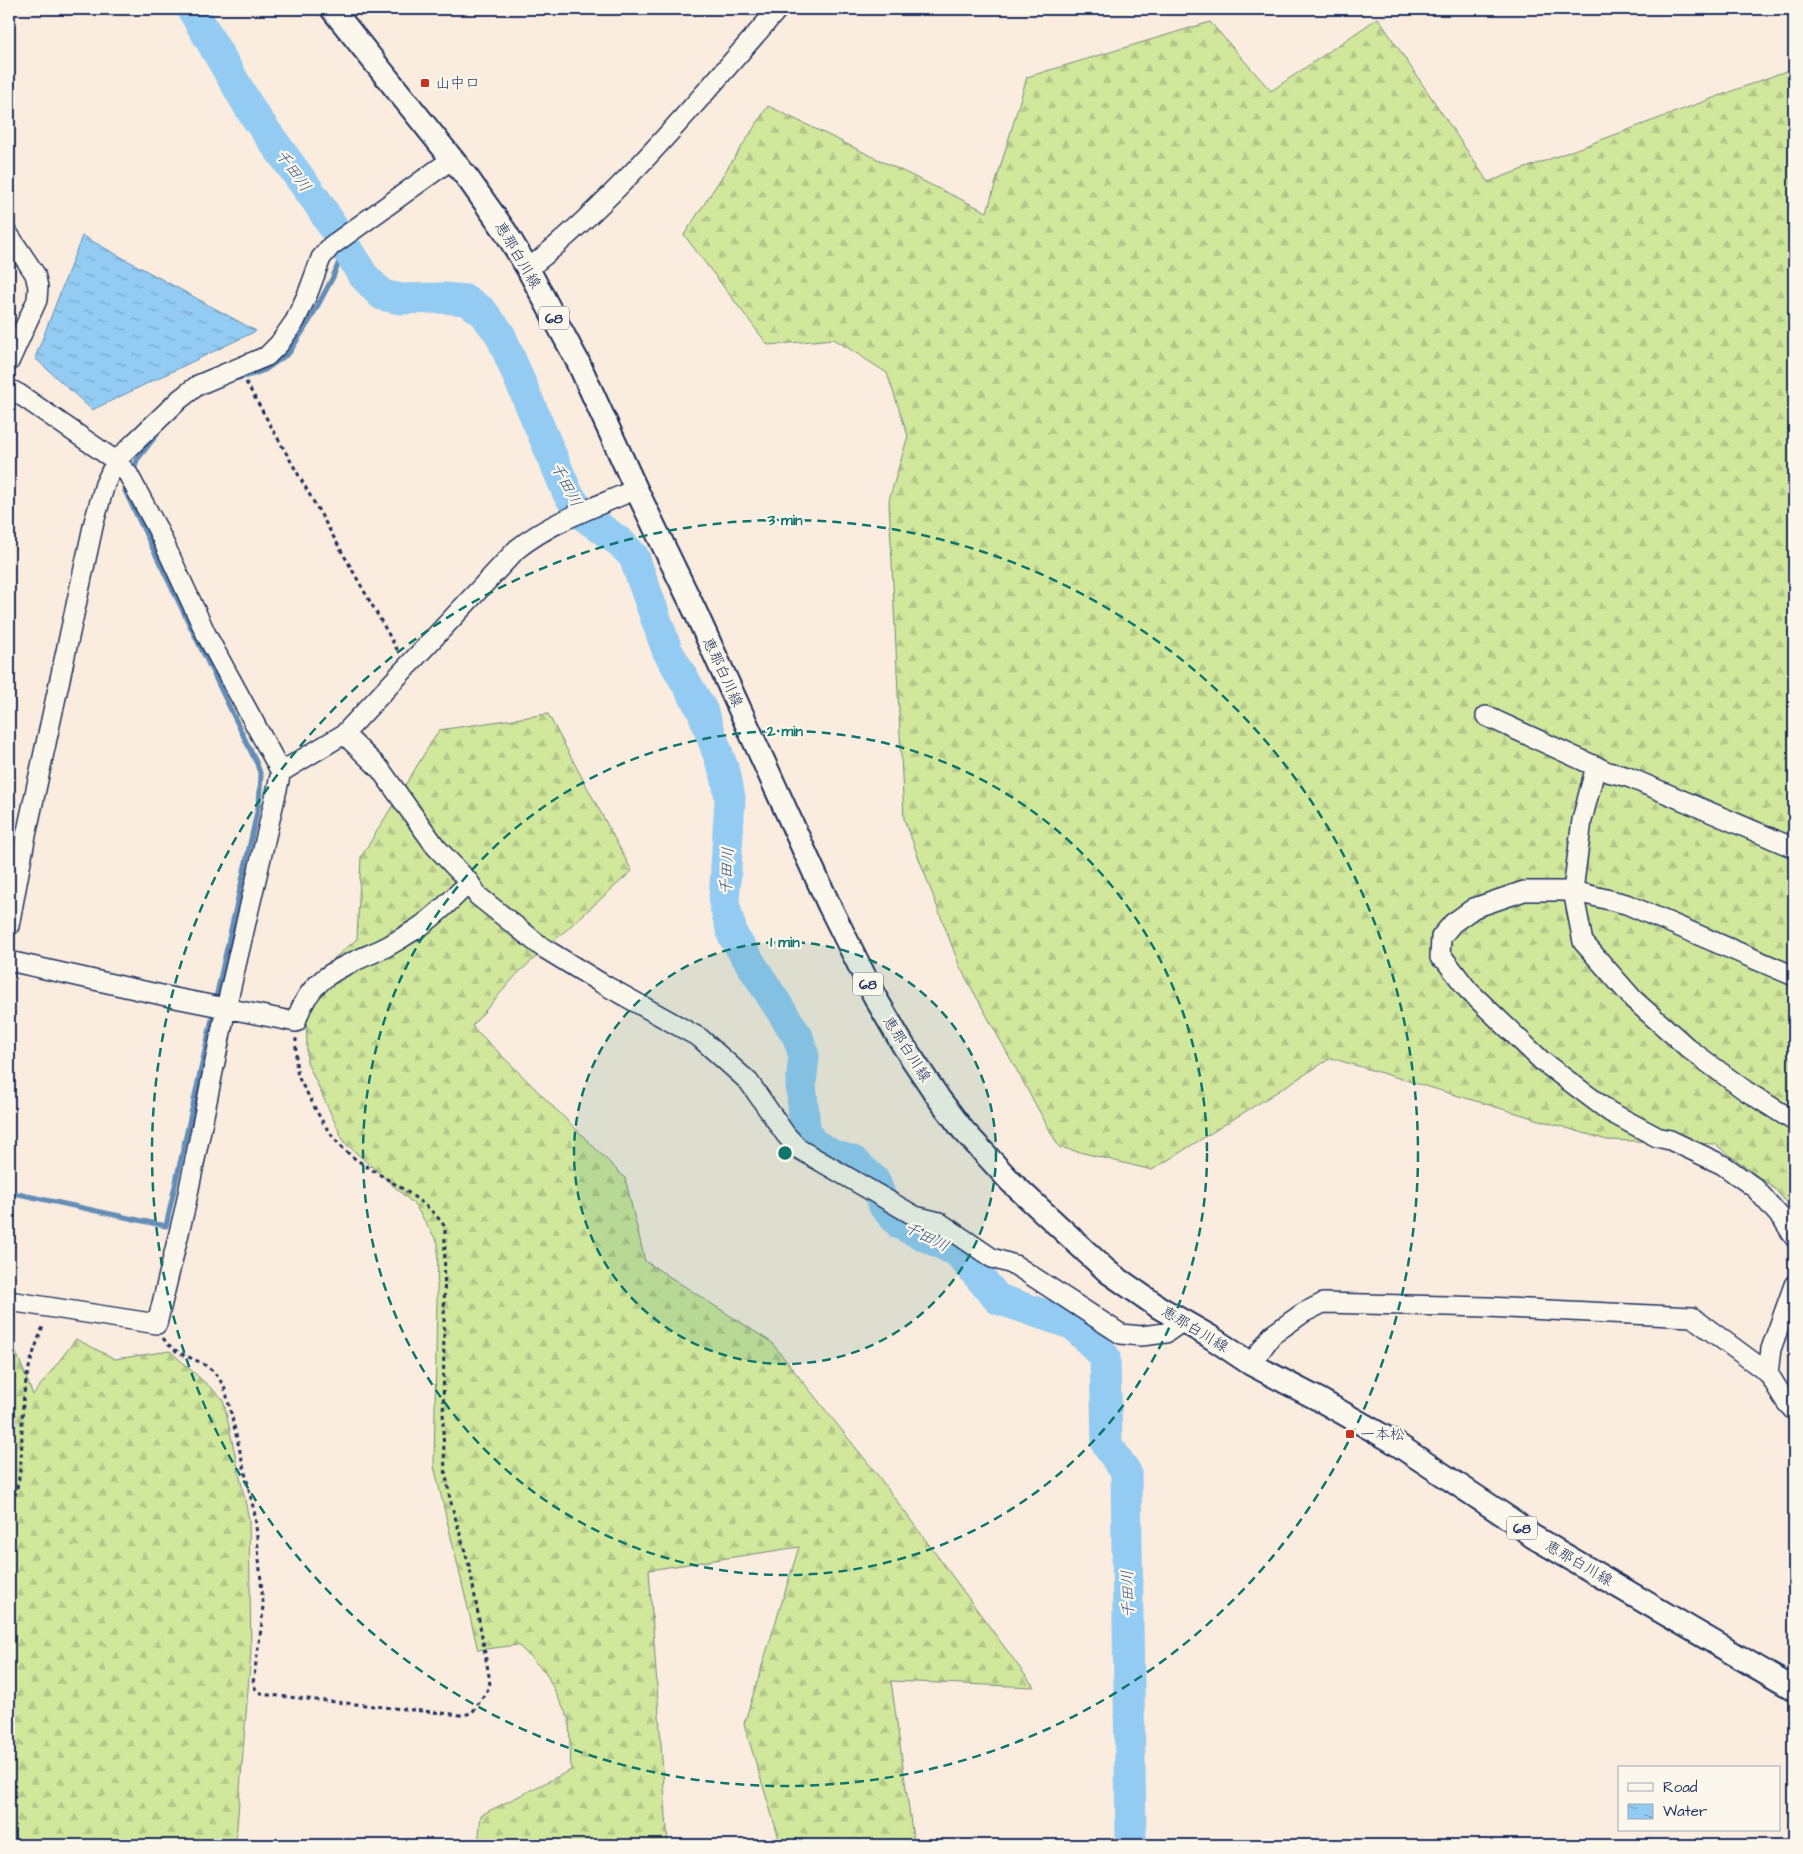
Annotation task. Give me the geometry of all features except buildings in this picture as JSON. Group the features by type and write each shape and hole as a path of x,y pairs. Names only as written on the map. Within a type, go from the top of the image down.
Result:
{"main road":[{"name":"恵那白川線","path":"332,9 452,159 505,231 528,269 578,362 636,489 695,611 829,905 875,998 903,1045 963,1130 1011,1182 1108,1272 1160,1308 1251,1364 1392,1441 1516,1523 1532,1536 1794,1689"}],"street":[{"path":"528,269 561,243 645,160 778,9"},
{"path":"9,926 25,840 94,522 105,484 116,461 180,399 198,385 267,356 279,344 295,321 321,258 331,246 452,159"},
{"path":"9,235 35,274 38,288 37,300 9,362"},
{"path":"9,389 116,461 128,474 157,528 207,636 281,772 226,1008 185,1208 157,1324 9,1301"},
{"path":"281,772 344,734 517,549 534,536 565,518 596,508 636,489"},
{"path":"1486,716 1608,772 1628,777 1794,848"},
{"path":"344,734 380,769 436,847 469,882 478,896 542,947 601,983 700,1038 749,1082 786,1135 799,1148 897,1207 915,1216 939,1222 992,1258 1015,1265 1121,1334 1141,1336 1166,1333 1183,1321"},
{"path":"1596,766 1582,820 1573,891 1583,942 1634,1000 1689,1049 1746,1090 1794,1120"},
{"path":"9,961 296,1022 308,994 323,978 332,971 384,948 417,928 453,899 469,882"},
{"path":"1794,976 1626,904 1573,891 1524,891 1474,908 1453,922 1441,937 1440,957 1445,960 1468,990 1542,1061 1610,1112 1657,1136 1670,1140 1723,1165 1755,1188 1784,1221 1794,1237"},
{"path":"1768,1372 1771,1349 1794,1285"},
{"path":"1251,1364 1272,1335 1303,1313 1323,1303 1488,1307 1692,1317 1768,1372 1786,1402 1794,1411"}],"path":[{"path":"242,367 246,383 407,667"},
{"path":"157,1324 161,1336 166,1343 175,1351 202,1362 212,1370 221,1380 226,1392 255,1515 263,1603 253,1683 255,1689 269,1695 461,1715 472,1713 490,1686 490,1676 470,1569 450,1499 445,1470 445,1227 439,1218 399,1186 356,1159 335,1140 319,1116 299,1078 296,1056 296,1022"},
{"path":"9,1511 19,1484 24,1395 28,1369 51,1308"}],"green space":[{"path":"1378,18 1488,182 1794,68 1794,1212 1776,1190 1715,1144 1607,1140 1331,1058 1152,1170 1059,1147 960,967 904,819 889,500 908,436 887,373 834,339 768,345 684,235 768,106 987,212 1027,77 1210,22 1271,91"},
{"path":"548,714 632,871 517,974 472,1026 625,1178 645,1261 771,1342 876,1473 1034,1687 891,1681 914,1845 781,1845 744,1724 799,1547 649,1570 668,1845 478,1845 481,1815 571,1770 569,1720 546,1673 518,1645 478,1650 434,1466 438,1243 415,1205 344,1142 307,1062 306,982 357,939 361,857 439,730"},
{"path":"76,1339 115,1359 170,1351 223,1399 249,1519 251,1652 236,1839 233,1845 9,1845 9,1347 13,1344 33,1395"}],"water":[{"path":"82,236 256,331 92,410 35,358"}],"waterway":[{"name":"千田川","path":"192,9 252,112 318,203 363,275 382,295 401,299 443,298 466,300 482,311 500,334 568,494 584,516 621,543 634,557 667,650 702,710 726,776 730,798 724,903 733,936 798,1037 804,1056 801,1084 805,1128 811,1142 833,1155 853,1161 875,1181 884,1206 900,1224 958,1252 998,1299 1074,1325 1105,1357 1107,1445 1126,1472 1130,1845"},
{"path":"235,379 265,370 289,353 310,320 333,277 340,259 347,250"},
{"path":"133,474 137,460 158,433"},
{"path":"128,484 125,491 257,764 261,776 259,803 215,1002"},
{"path":"9,1192 166,1226 214,1010"}],"place":[{"name":"山中口","path":"425,83"},
{"name":"一本松","path":"1350,1434"}]}
